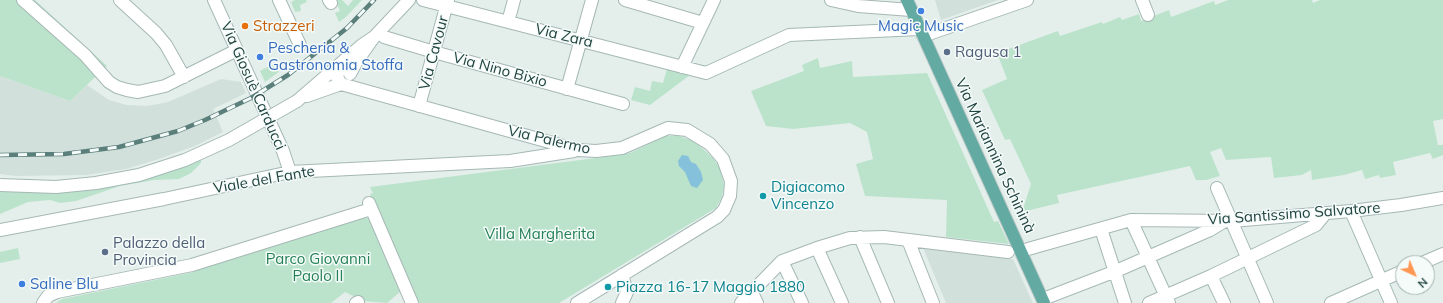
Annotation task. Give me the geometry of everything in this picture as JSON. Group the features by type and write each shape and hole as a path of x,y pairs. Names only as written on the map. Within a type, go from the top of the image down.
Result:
{"main road":[{"name":"Via Mariannina Schininà","path":"909,5 1044,301"}],"street":[{"path":"22,0 85,55 100,73 117,87 138,92 164,86 237,50"},
{"path":"120,0 156,33 166,45 184,77"},
{"name":"Via Giosuè Carducci","path":"214,0 283,151 290,172"},
{"path":"279,0 300,45"},
{"path":"0,185 56,187 96,183 139,175 185,160 229,140 341,75 409,0"},
{"name":"Via Zara","path":"423,0 447,3 508,22 706,73 789,35 921,33"},
{"path":"508,22 514,0"},
{"path":"567,89 592,0"},
{"path":"625,0 703,23"},
{"path":"682,67 714,0"},
{"path":"831,0 859,3 909,5"},
{"path":"921,33 1027,0"},
{"path":"1142,0 1148,15"},
{"name":"Via Cavour","path":"420,106 447,3"},
{"name":"Via Nino Bixio","path":"377,35 623,104"},
{"path":"297,100 341,75"},
{"name":"Via Palermo","path":"341,75 364,91 578,150 596,151 622,148 668,128 687,130 710,144 723,159 727,168 731,188 728,204 724,210 717,217 577,303"},
{"path":"526,158 532,148 528,137"},
{"name":"Viale del Fante","path":"0,230 164,199 290,172 510,161 578,150"},
{"path":"1217,188 1229,221 1249,258 1267,303"},
{"name":"Via Santissimo Salvatore","path":"1028,249 1131,220 1229,221 1326,214 1401,205 1443,198"},
{"path":"43,303 48,296 57,292 192,265 370,206 412,303"},
{"path":"1351,211 1391,303"},
{"path":"1149,303 1167,299 1316,225 1326,214"},
{"path":"1131,220 1167,299"},
{"path":"1044,301 1229,221"},
{"path":"1101,229 1116,271 1125,303"},
{"path":"860,237 888,303"},
{"path":"741,303 751,291 782,261 817,248 860,237 884,237 1008,252"},
{"path":"908,240 933,303"},
{"path":"817,248 842,303"},
{"path":"782,261 802,303"},
{"path":"622,303 626,292 624,274"},
{"path":"1331,303 1395,275"},
{"path":"1211,276 1224,303"},
{"path":"751,291 757,303"}],"shaded area":[{"path":"935,0 998,0 941,20"},
{"path":"0,76 70,101 87,85 109,100 127,105 147,106 168,102 221,79 241,82 246,93 213,109 223,132 195,146 159,159 126,169 86,175 15,176 0,174"},
{"path":"923,248 1013,259 1033,303 946,303"}],"green space":[{"path":"0,0 35,0 107,66 70,101 0,76"},
{"path":"295,0 306,0 307,2 300,5 301,11 295,12 291,2"},
{"path":"335,0 342,0 348,6 353,0 362,0 346,17 339,22 335,13 340,11"},
{"path":"1228,0 1312,0 1313,3 1320,0 1443,0 1443,119 1433,121 1438,145 1443,145 1443,155 1433,159 1430,153 1393,162 1396,175 1380,178 1379,175 1365,179 1362,170 1344,175 1312,180 1311,170 1302,175 1274,178 1271,157 1226,160 1221,148 1210,152 1220,176 1206,180 1196,180 1190,166 1057,195 1059,203 1022,212 1031,184 1010,139 1005,140 982,90 1007,79 997,53 1058,31 1060,36 1102,22 1103,24 1120,17 1122,20 1139,14 1141,21 1169,10 1171,17 1214,1 1215,5"},
{"path":"818,58 820,68 852,61 853,77 927,73 994,222 998,221 1009,244 946,237 947,200 865,196 856,164 873,159 867,132 850,123 793,129 766,126 751,91 804,71 802,65"},
{"path":"275,63 279,72 265,82 260,71"},
{"path":"667,69 690,75 650,105 631,100 635,87 650,91 652,81 663,83"},
{"name":"Villa Margherita","path":"666,136 679,136 697,143 714,159 720,169 724,185 722,197 716,208 559,303 418,303 370,194 373,193 370,187 630,153"},
{"path":"201,158 201,163 191,173 179,179 154,180 120,186 76,201 60,203 50,200 28,202 0,214 0,191 39,193 95,189"},
{"name":"Parco Giovanni Paolo II","path":"362,217 372,219 401,291 387,303 363,301 345,292 331,303 56,303 62,299 189,273"},
{"path":"18,248 20,259 0,263 0,252"}],"water":[{"path":"682,155 688,156 691,162 696,164 701,172 703,180 697,188 691,186 685,172 679,166 678,161"}],"railway":[{"path":"0,155 64,154 119,147 178,131 205,120 251,98 288,75 347,28 374,0"}],"place":[{"name":"Magic Music","path":"921,11"},
{"name":"Strazzeri","path":"245,26"},
{"name":"Ragusa 1","path":"947,52"},
{"name":"Pescheria & Gastronomia Stoffa","path":"260,57"},
{"name":"Digiacomo Vincenzo","path":"763,196"},
{"name":"Palazzo della Provincia","path":"105,252"},
{"name":"Saline Blu","path":"22,284"},
{"name":"Piazza 16-17 Maggio 1880","path":"608,287"}]}
